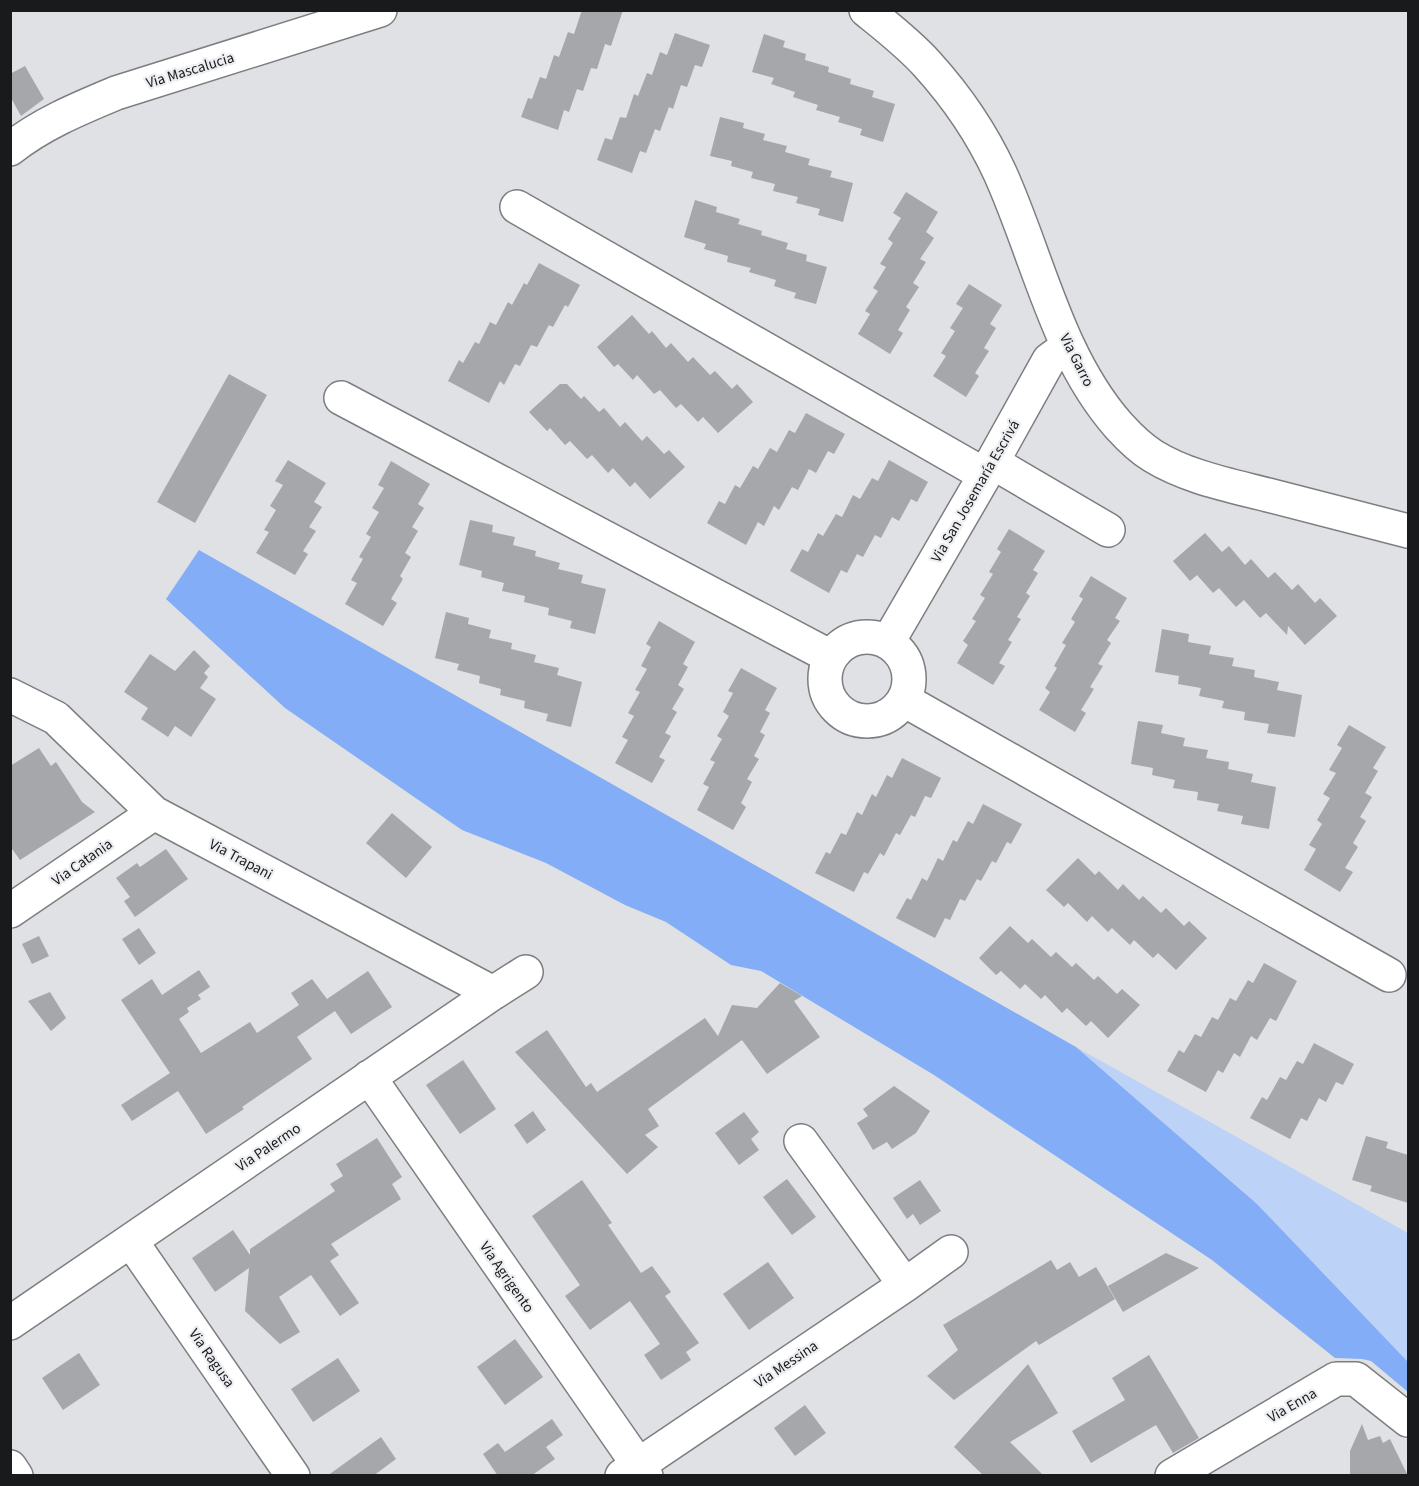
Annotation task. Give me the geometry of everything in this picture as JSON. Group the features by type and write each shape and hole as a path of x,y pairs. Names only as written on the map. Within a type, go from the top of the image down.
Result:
{"street":[{"name":"Via Mascalucia","path":"10,149 79,108 116,93 380,10"},
{"name":"Via Garro","path":"875,15 926,63 953,96 979,135 999,173 1068,346 1091,389 1107,413 1128,436 1151,455 1179,470 1408,531"},
{"path":"517,207 989,469 1108,530"},
{"name":"Via San Josemaría Escrivá","path":"888,642 989,469 1049,360 1068,346"},
{"path":"341,398 831,657"},
{"path":"856,638 878,638 888,642 901,652 909,668 910,684 904,700 899,708 883,719 863,722 845,716 831,703 827,694 825,675 831,657 846,642 856,638"},
{"name":"Via Trapani","path":"10,695 56,718 154,813 492,993"},
{"path":"904,700 1389,975"},
{"name":"Via Catania","path":"10,911 154,813"},
{"name":"Via Palermo","path":"10,1323 526,972"},
{"name":"Via Agrigento","path":"369,1077 635,1472"},
{"path":"801,1140 905,1285"},
{"name":"Via Ragusa","path":"131,1241 293,1476"},
{"name":"Via Messina","path":"635,1472 951,1252"},
{"name":"Via Enna","path":"1172,1476 1336,1379 1356,1379 1408,1420"},
{"path":"10,1467 16,1476"}],"shaded area":[{"path":"199,550 1076,1047 1257,1204 1408,1362 1408,1392 1371,1361 1335,1358 1212,1260 934,1075 761,971 731,965 666,922 625,905 546,863 462,830 285,708 166,599"},
{"path":"1076,1047 1408,1233 1408,1362 1257,1204"}],"building":[{"path":"582,10 623,10 611,46 605,44 597,69 591,68 583,91 577,89 569,112 564,110 558,130 521,117 528,98 532,99 540,77 546,79 554,55 559,57 568,32 574,34"},
{"path":"675,33 710,45 702,67 695,65 687,87 681,85 673,109 669,107 660,131 655,129 646,153 640,151 632,173 597,160 605,138 612,140 620,117 626,118 634,94 638,96 647,73 652,75 660,52 667,55"},
{"path":"764,34 785,41 783,47 806,54 805,60 829,67 828,72 851,79 850,84 874,91 872,97 895,104 883,142 860,135 862,129 838,122 840,117 816,110 818,105 793,97 795,92 771,84 774,78 752,72"},
{"path":"25,66 44,99 21,116 10,96 10,74"},
{"path":"720,117 744,123 743,128 765,134 763,140 787,146 785,152 810,159 808,165 832,171 830,177 853,183 843,222 818,215 820,209 796,203 798,197 773,191 775,184 751,178 753,172 731,166 732,161 710,156"},
{"path":"906,192 938,212 926,232 934,238 920,259 926,262 913,283 919,287 906,307 910,310 898,330 903,333 890,354 858,334 870,314 865,311 878,291 873,288 886,267 880,264 893,243 888,239 901,218 893,213"},
{"path":"695,200 717,207 716,212 740,219 738,224 762,231 761,235 788,243 786,249 807,255 806,261 827,267 816,304 794,298 796,293 774,286 776,280 749,272 751,268 727,262 728,256 704,249 706,244 684,237"},
{"path":"539,263 580,285 568,307 565,305 553,327 549,325 537,347 531,345 520,366 515,364 504,385 500,381 489,403 448,381 459,360 463,363 475,342 479,344 490,322 496,325 508,302 512,305 524,283 527,285"},
{"path":"969,284 1002,305 990,324 996,328 984,348 989,351 975,373 979,376 966,397 933,376 946,356 941,353 955,331 950,328 963,308 956,304"},
{"path":"632,315 649,334 652,331 666,348 671,343 688,362 693,357 710,375 715,371 732,389 737,384 753,402 718,433 703,417 698,422 681,404 676,408 660,390 654,394 637,375 633,380 618,364 614,367 597,347"},
{"path":"229,374 267,395 195,523 157,502"},
{"path":"560,384 567,384 581,399 584,396 599,412 604,408 620,427 625,422 642,441 647,436 664,454 669,450 685,467 650,499 635,482 630,487 613,468 608,473 592,455 587,459 570,441 565,445 550,428 547,431 529,412"},
{"path":"806,413 845,434 834,454 828,451 816,473 809,469 798,490 792,487 779,510 774,506 764,526 758,522 746,545 707,523 719,501 725,504 735,485 740,488 753,466 758,469 770,448 777,452 789,430 795,433"},
{"path":"288,460 326,483 314,502 322,507 309,527 316,531 303,551 308,554 295,575 256,553 269,532 264,530 276,510 270,506 283,485 275,481"},
{"path":"889,460 928,482 917,502 911,499 899,521 892,517 881,538 875,535 863,557 857,554 847,573 841,570 829,593 790,571 802,549 808,552 818,533 823,536 836,514 842,517 853,495 860,499 872,478 878,481"},
{"path":"391,461 430,484 418,504 424,508 412,527 418,531 405,553 411,557 400,576 403,579 391,599 397,603 383,626 345,604 357,583 351,580 363,559 359,557 371,537 366,534 379,512 372,508 384,488 378,485"},
{"path":"470,520 493,525 492,532 515,537 513,545 536,551 535,556 560,563 558,569 583,575 581,583 606,589 595,634 570,628 572,621 548,615 549,608 524,602 525,596 502,591 504,583 481,577 482,571 459,565"},
{"path":"1009,529 1045,551 1033,570 1038,573 1026,593 1030,596 1017,617 1021,619 1008,640 1012,642 999,663 1005,666 993,685 957,663 968,645 963,641 976,621 972,619 985,598 980,595 993,574 989,572 1001,552 997,549"},
{"path":"1205,533 1222,552 1229,546 1245,565 1251,559 1268,578 1275,572 1292,590 1298,584 1315,603 1320,598 1337,616 1305,645 1288,626 1287,635 1266,613 1260,618 1244,600 1236,607 1219,588 1213,593 1197,575 1190,581 1173,561"},
{"path":"1091,576 1127,598 1115,618 1120,621 1107,640 1111,643 1098,664 1103,666 1090,687 1094,689 1081,710 1086,713 1075,732 1039,710 1050,692 1045,688 1057,668 1054,666 1066,645 1062,643 1075,622 1071,619 1083,599 1079,596"},
{"path":"446,612 469,618 468,624 491,630 489,638 512,643 511,649 536,655 534,662 559,668 557,675 582,682 571,727 546,721 548,714 524,708 525,701 500,695 501,689 479,683 480,676 457,670 459,664 435,658"},
{"path":"659,621 695,642 683,664 688,667 678,685 684,689 672,709 677,712 665,733 671,736 659,757 665,760 652,783 615,763 628,740 622,737 634,716 628,713 640,692 635,690 647,669 641,666 651,647 646,644"},
{"path":"1162,629 1189,634 1188,642 1211,646 1209,654 1234,658 1232,666 1255,670 1254,677 1279,682 1277,690 1302,695 1295,737 1267,733 1269,724 1244,720 1245,712 1222,708 1224,701 1199,696 1201,688 1178,684 1179,676 1155,672"},
{"path":"194,650 210,666 204,673 208,677 200,688 216,699 191,737 175,726 168,737 141,719 148,708 124,692 150,654 175,671"},
{"path":"741,668 777,688 765,710 770,713 760,732 765,735 754,756 759,759 747,779 752,782 741,803 746,807 733,830 697,810 709,787 703,784 715,762 710,760 722,739 717,736 729,716 723,712 733,693 728,691"},
{"path":"1138,721 1163,725 1161,733 1185,738 1183,746 1208,750 1206,758 1229,762 1228,769 1253,774 1251,782 1276,787 1269,829 1241,824 1243,816 1217,811 1219,804 1197,800 1198,792 1173,788 1175,780 1152,775 1153,768 1131,764"},
{"path":"1349,725 1386,747 1373,768 1378,771 1365,793 1372,797 1360,817 1366,821 1353,843 1358,847 1345,868 1353,872 1340,892 1304,870 1316,849 1309,845 1322,824 1317,820 1330,798 1323,794 1336,773 1329,770 1342,748 1337,745"},
{"path":"39,748 51,766 56,762 82,802 95,812 20,860 10,846 10,766"},
{"path":"902,758 941,778 931,798 925,796 915,817 911,815 900,835 896,833 884,856 880,853 868,874 864,872 854,892 815,873 826,852 830,854 841,833 846,835 857,812 862,815 872,794 876,797 887,775 892,778"},
{"path":"983,804 1022,824 1011,844 1007,842 996,863 992,861 981,881 977,879 965,901 960,899 950,920 945,918 935,938 896,918 907,898 911,900 922,878 927,881 938,858 943,861 953,840 957,842 968,821 973,824"},
{"path":"392,813 432,847 406,878 366,843"},
{"path":"166,849 188,879 135,917 124,901 130,897 116,878 137,863 140,867"},
{"path":"1078,858 1095,875 1099,871 1118,890 1123,884 1139,900 1143,896 1161,913 1166,908 1184,926 1189,921 1207,938 1176,970 1158,953 1153,958 1134,940 1130,945 1112,928 1108,932 1092,916 1087,922 1068,903 1064,907 1046,890"},
{"path":"1010,926 1028,943 1032,939 1051,957 1056,952 1072,967 1076,963 1094,980 1098,976 1117,994 1122,989 1140,1005 1108,1038 1091,1021 1086,1026 1067,1008 1062,1013 1045,995 1041,999 1025,984 1020,989 1001,971 996,975 979,958"},
{"path":"139,928 156,953 139,965 122,939"},
{"path":"39,936 49,956 32,964 22,944"},
{"path":"1264,963 1297,981 1276,1021 1270,1018 1257,1040 1251,1036 1240,1057 1234,1053 1223,1073 1218,1070 1206,1092 1167,1071 1179,1050 1184,1053 1195,1034 1201,1037 1212,1017 1218,1020 1230,998 1236,1001 1248,980 1253,983"},
{"path":"199,970 210,987 198,995 201,999 187,1008 189,1012 179,1019 201,1053 250,1022 257,1033 299,1005 291,993 312,979 327,999 368,971 392,1007 351,1034 335,1011 297,1037 312,1059 206,1134 178,1091 132,1121 121,1105 170,1073 121,1000 152,979 162,995"},
{"path":"780,983 802,996 794,1001 820,1037 767,1074 742,1040 648,1109 659,1126 645,1135 658,1147 627,1174 515,1052 547,1030 586,1087 591,1083 597,1092 705,1018 718,1036 732,1005 757,1008"},
{"path":"50,992 66,1018 51,1031 28,1001"},
{"path":"1314,1043 1354,1064 1343,1085 1336,1082 1326,1102 1319,1098 1307,1121 1301,1118 1290,1139 1250,1118 1262,1097 1267,1100 1280,1077 1286,1080 1297,1061 1303,1064"},
{"path":"463,1060 496,1109 460,1134 426,1085"},
{"path":"894,1086 930,1111 916,1133 892,1149 887,1142 873,1150 857,1123 868,1116 863,1109"},
{"path":"533,1111 546,1130 527,1144 514,1125"},
{"path":"744,1112 759,1132 751,1139 759,1150 739,1165 715,1133"},
{"path":"1366,1136 1388,1142 1386,1148 1408,1155 1408,1203 1370,1191 1372,1186 1352,1180"},
{"path":"377,1138 402,1177 392,1184 401,1199 331,1244 339,1255 330,1261 359,1303 340,1316 311,1275 279,1297 300,1332 280,1344 245,1311 249,1268 215,1292 192,1258 233,1230 250,1255 250,1249 335,1191 330,1184 343,1176 336,1164"},
{"path":"787,1179 816,1217 792,1235 763,1197"},
{"path":"582,1180 612,1223 608,1225 641,1273 652,1266 671,1292 665,1296 699,1343 686,1352 691,1360 661,1380 644,1355 660,1344 630,1301 590,1330 565,1296 580,1285 532,1216"},
{"path":"920,1180 941,1211 920,1225 913,1214 907,1219 893,1198"},
{"path":"1166,1253 1199,1268 1123,1312 1108,1286"},
{"path":"1051,1260 1057,1270 1070,1262 1079,1277 1096,1267 1115,1299 1039,1345 1036,1341 954,1400 927,1376 958,1350 943,1325"},
{"path":"768,1262 794,1298 749,1330 723,1294"},
{"path":"515,1339 543,1377 505,1405 477,1367"},
{"path":"79,1353 100,1385 63,1410 42,1378"},
{"path":"1149,1355 1199,1438 1173,1453 1156,1425 1091,1463 1072,1431 1125,1400 1112,1378"},
{"path":"338,1358 360,1391 313,1422 291,1389"},
{"path":"1028,1364 1058,1413 1010,1442 1044,1476 984,1476 954,1447"},
{"path":"805,1405 826,1433 795,1456 774,1428"},
{"path":"552,1419 563,1435 546,1447 555,1459 531,1476 498,1476 483,1454 498,1443 505,1452"},
{"path":"1362,1424 1368,1440 1380,1436 1383,1443 1390,1439 1408,1476 1350,1476 1350,1451"},
{"path":"381,1437 396,1459 373,1476 327,1476"}]}
